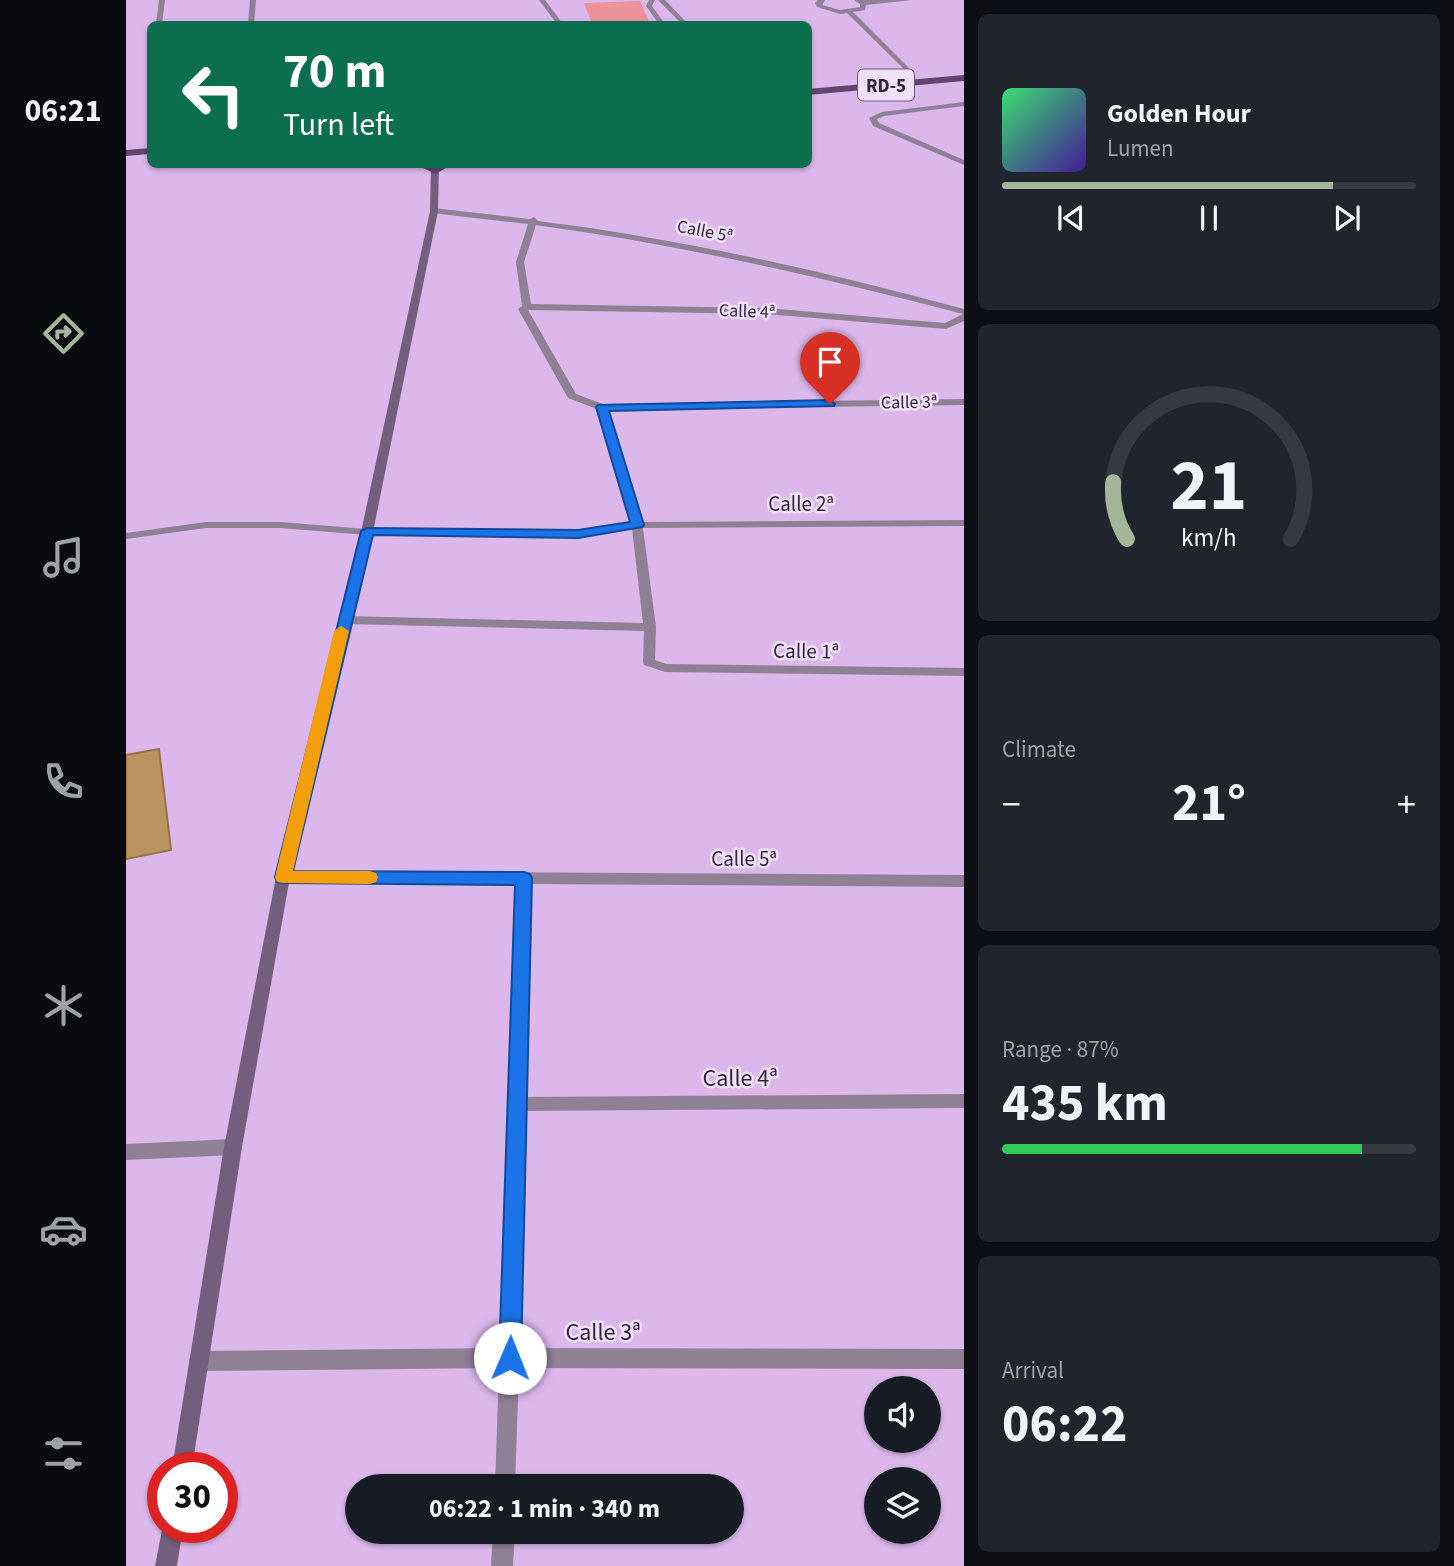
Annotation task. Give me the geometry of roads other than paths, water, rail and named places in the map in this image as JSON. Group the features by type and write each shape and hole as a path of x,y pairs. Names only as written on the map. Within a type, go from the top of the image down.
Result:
{"main road":[{"name":"RD-5","path":"812,82 964,68"},
{"name":"RD-5","path":"812,92 964,78"},
{"path":"126,142 147,140"},
{"path":"126,153 147,151"}],"street":[{"path":"159,21 162,0"},
{"path":"251,21 253,0"},
{"path":"542,0 558,21"},
{"path":"652,0 649,6 660,21"},
{"path":"661,0 682,21"},
{"path":"822,0 818,3 824,9 849,12 863,9 860,2 909,0"},
{"path":"849,12 911,72"},
{"path":"964,104 882,114 873,118 876,124 964,163"},
{"path":"185,1452 233,1147 283,877 367,531 434,211 439,168"},
{"name":"Calle 5ª","path":"434,211 534,220 695,247 883,289 964,314"},
{"path":"344,620 650,627 637,525 602,407 572,396 523,309 527,307 520,262 534,220"},
{"name":"Calle 4ª","path":"527,307 766,311 946,326 964,314"},
{"name":"Calle 3ª","path":"602,407 964,402"},
{"name":"Calle 2ª","path":"126,536 206,525 280,525 367,531 578,534 637,525 964,523"},
{"name":"Calle 1ª","path":"650,627 649,663 665,668 964,672"},
{"name":"Calle 5ª","path":"283,877 964,881"},
{"path":"505,1474 524,878"},
{"name":"Calle 4ª","path":"516,1104 964,1101"},
{"path":"126,1152 233,1147"},
{"name":"Calle 3ª","path":"199,1361 510,1358 964,1359"},
{"path":"166,1566 170,1543"},
{"path":"502,1566 503,1544"}]}
